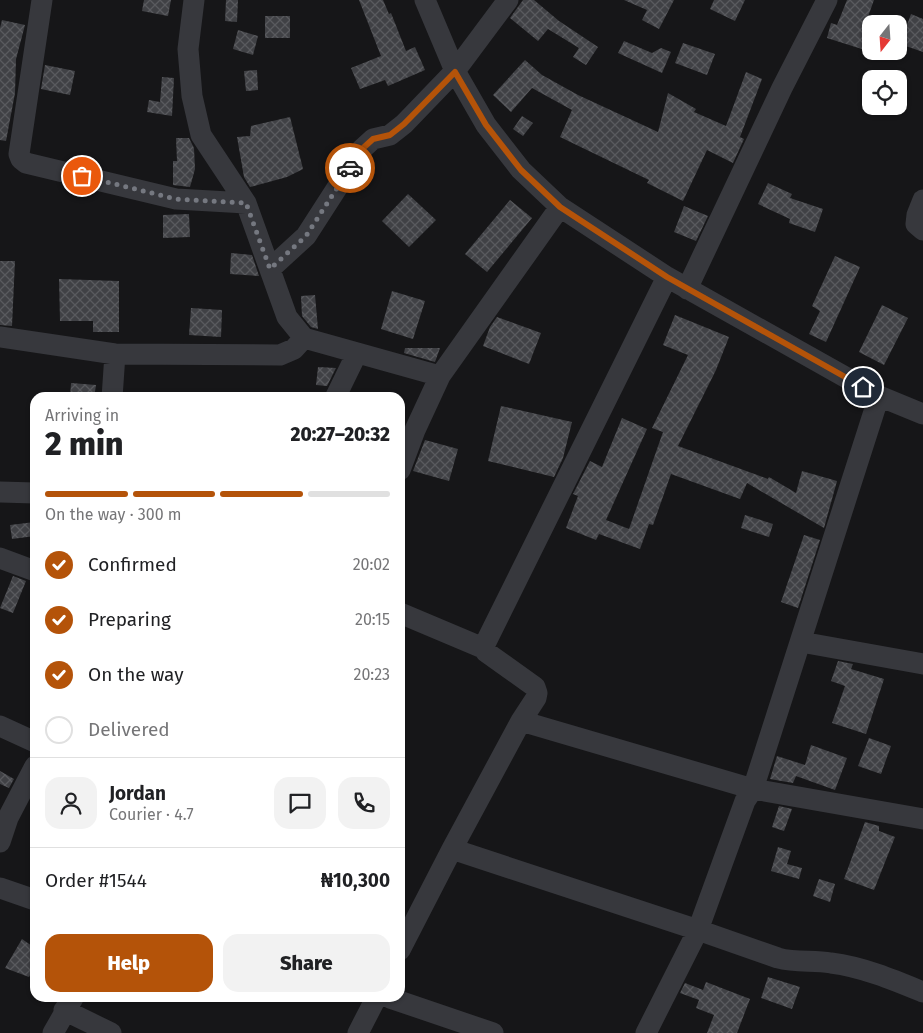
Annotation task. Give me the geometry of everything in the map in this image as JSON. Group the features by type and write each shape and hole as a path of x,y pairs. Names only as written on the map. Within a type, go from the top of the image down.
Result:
{"street":[{"path":"42,0 19,154 21,159 26,163 176,199 246,203"},
{"path":"194,0 188,49 192,96 201,135 246,203 287,317 304,338 440,376"},
{"path":"425,0 455,72 486,125 521,170 560,207 687,289 879,396 923,414"},
{"path":"270,269 306,236 362,149 373,139 390,135 404,124 455,72 508,0"},
{"path":"687,289 782,88 827,0"},
{"path":"923,200 917,215 916,224 923,230"},
{"path":"405,457 440,376 560,207"},
{"path":"483,648 667,277"},
{"path":"0,337 115,354 280,355 294,349 304,338"},
{"path":"338,392 357,353"},
{"path":"112,392 115,354"},
{"path":"646,1033 698,930 745,802 753,789 879,396"},
{"path":"0,492 30,493"},
{"path":"0,558 30,569"},
{"path":"405,615 483,648 535,687 537,693 536,698 452,849 405,940"},
{"path":"801,642 923,664"},
{"path":"522,722 753,789 923,819"},
{"path":"0,726 30,740"},
{"path":"0,842 14,806 30,776"},
{"path":"452,849 790,962 831,963 883,976 923,992"},
{"path":"0,888 30,898"},
{"path":"358,1033 374,1002"},
{"path":"402,1002 493,1033"},
{"path":"53,1033 69,1004 111,1033"}],"building":[{"path":"144,0 171,0 168,16 142,11"},
{"path":"226,0 238,0 237,22 225,21"},
{"path":"359,0 383,0 389,14 391,13 406,51 415,47 425,70 388,86 385,80 360,89 351,68 381,56"},
{"path":"523,0 534,0 559,21 598,47 586,65 573,57 579,48 548,29 538,41 510,18"},
{"path":"624,0 674,0 659,29 642,20 647,10"},
{"path":"714,0 745,0 735,21 710,9"},
{"path":"847,0 874,0 869,15 862,15 862,49 827,38 831,23 837,25"},
{"path":"911,14 923,19 923,52 908,47 908,22"},
{"path":"265,16 290,16 290,38 265,38"},
{"path":"2,20 25,25 16,59 15,93 6,141 0,140 0,28"},
{"path":"238,30 258,36 253,55 233,49"},
{"path":"624,41 652,53 661,48 671,52 662,73 618,53"},
{"path":"683,43 715,54 707,75 675,63"},
{"path":"525,60 542,75 578,95 658,132 668,93 696,109 694,112 726,126 746,72 762,79 740,137 744,139 733,163 707,150 683,201 647,183 649,180 560,137 572,110 532,88 511,112 493,95"},
{"path":"45,65 75,71 70,95 41,89"},
{"path":"257,70 258,90 246,91 244,71"},
{"path":"162,77 174,78 172,116 147,112 149,100 160,102"},
{"path":"522,116 533,123 523,136 513,129"},
{"path":"290,117 303,169 287,177 250,187 244,177 237,137 250,136 251,126"},
{"path":"176,138 189,138 194,148 195,169 190,187 173,185 173,161 177,161"},
{"path":"768,183 792,194 790,198 823,209 815,232 789,223 790,219 758,204"},
{"path":"408,194 436,220 409,247 382,221"},
{"path":"510,200 532,218 487,272 465,254"},
{"path":"684,206 708,216 696,241 674,232"},
{"path":"189,214 190,237 163,238 163,215"},
{"path":"231,253 252,255 259,276 230,274"},
{"path":"835,256 860,267 826,342 809,334 820,311 812,306"},
{"path":"0,261 15,261 12,326 0,325"},
{"path":"59,279 119,281 119,332 93,332 93,321 60,321"},
{"path":"392,291 425,301 413,339 381,329"},
{"path":"315,295 318,329 311,327 302,316 301,296"},
{"path":"882,305 908,318 884,365 859,352"},
{"path":"191,308 222,310 221,337 189,335"},
{"path":"675,315 729,337 716,370 678,446 768,479 769,477 796,493 802,471 837,481 824,528 747,483 740,499 671,474 653,525 649,524 640,549 599,534 596,540 566,528 578,496 573,494 590,461 602,467 622,418 647,429 606,520 629,529 663,432 652,428 688,355 663,345"},
{"path":"497,317 541,333 529,364 483,346 490,327"},
{"path":"405,348 440,348 435,362 404,353"},
{"path":"318,367 336,368 327,386 316,385"},
{"path":"71,383 96,385 95,392 70,392"},
{"path":"501,406 572,422 563,458 554,477 488,461"},
{"path":"425,440 458,449 449,481 413,471"},
{"path":"745,515 773,524 769,537 741,528"},
{"path":"30,523 30,537 12,539 10,525"},
{"path":"804,535 820,540 798,608 781,602"},
{"path":"13,576 26,581 13,613 0,608"},
{"path":"838,661 853,664 851,669 884,679 866,734 832,723 845,686 831,681"},
{"path":"869,738 891,746 881,774 858,766"},
{"path":"811,745 847,758 835,790 796,776 793,783 770,779 777,756 805,765"},
{"path":"0,771 14,779 9,788 0,784"},
{"path":"779,806 792,809 784,831 772,827"},
{"path":"865,822 879,826 879,831 895,837 874,890 844,879"},
{"path":"778,847 791,851 787,864 802,868 799,879 771,871"},
{"path":"819,879 835,884 830,902 813,896"},
{"path":"22,939 30,945 29,977 5,968"},
{"path":"768,977 800,987 792,1009 761,998"},
{"path":"706,982 750,999 737,1033 707,1033 714,1015 696,1008 699,1000 680,993 685,983 703,990"}],"way so far":[{"path":"82,176 176,199 246,203 270,269 306,236 350,168"}],"route":[{"path":"350,168 362,149 373,139 390,135 404,124 455,72 486,125 521,170 560,207 667,277 863,387"}]}
